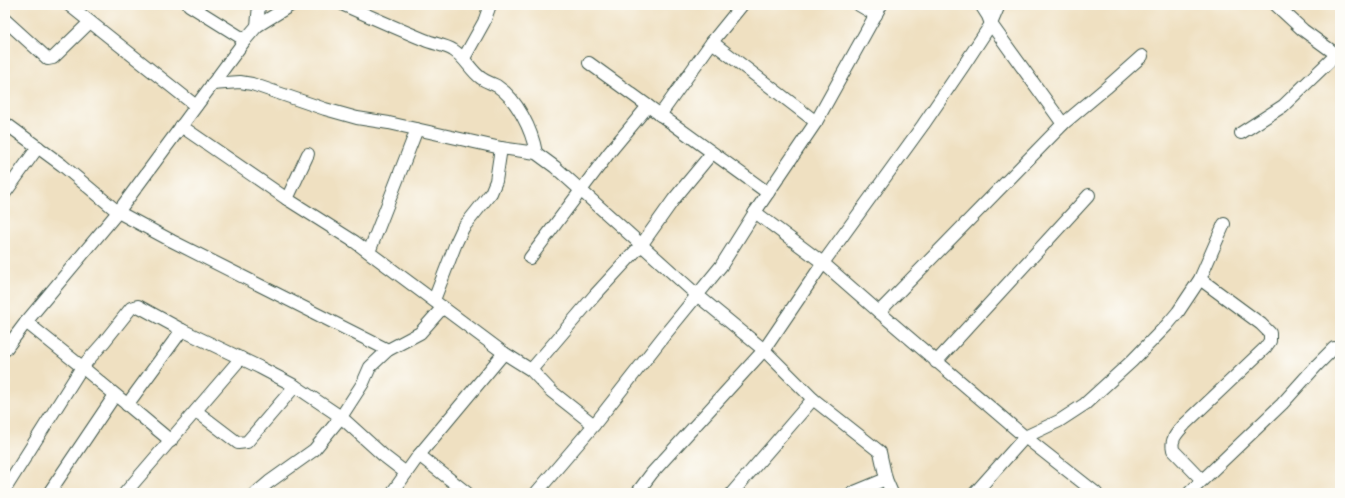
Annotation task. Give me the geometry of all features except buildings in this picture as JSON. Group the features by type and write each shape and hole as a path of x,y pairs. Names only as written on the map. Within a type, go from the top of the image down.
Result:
{"street":[{"path":"70,5 196,106"},
{"path":"189,5 245,40"},
{"path":"257,26 259,5"},
{"path":"5,350 9,336 26,322 118,212 245,40 257,26 291,5"},
{"path":"344,5 452,50 464,58 474,72 482,79 497,86 516,106 525,120 534,140 536,153"},
{"path":"464,58 484,22 490,5"},
{"path":"660,115 712,42 742,5"},
{"path":"536,493 594,425 720,266 816,122 878,10 859,5"},
{"path":"981,5 991,24 1062,124"},
{"path":"637,493 652,473 764,350 823,263 923,126 991,24 999,5"},
{"path":"1241,132 1283,106 1338,56 1303,30 1276,5"},
{"path":"5,20 48,59 53,58 90,22"},
{"path":"712,42 816,122"},
{"path":"879,312 1062,124 1142,56"},
{"path":"589,64 768,193"},
{"path":"212,84 240,82 252,84 325,109 357,118 417,129 501,148 536,153 555,167 697,295 764,350 814,399 880,452 886,479 892,493"},
{"path":"530,258 609,153 648,106"},
{"path":"5,123 38,147 118,212 172,242 388,350"},
{"path":"181,126 287,199 369,252 504,353 531,370 551,391 594,425"},
{"path":"369,252 417,129"},
{"path":"5,193 38,147"},
{"path":"256,493 314,450 341,417 363,383 370,366 388,350 420,334 438,304 456,243 463,228 491,193 496,181 501,148"},
{"path":"531,370 595,295 642,244 674,199 712,153"},
{"path":"287,199 308,154"},
{"path":"936,362 1089,195"},
{"path":"755,212 823,263 936,362 1025,437 1094,492"},
{"path":"975,493 1025,437 1072,414 1091,399 1132,361 1167,325 1178,312 1200,278 1224,224"},
{"path":"1200,278 1261,324 1270,333 1270,341 1185,424 1173,439 1173,450 1202,480"},
{"path":"5,489 82,366 104,342 131,308 138,306 182,330 295,386 341,417 384,456 406,473"},
{"path":"26,322 82,366 171,441"},
{"path":"127,405 182,330"},
{"path":"1190,493 1282,404 1334,348"},
{"path":"392,493 419,455 504,353"},
{"path":"125,493 171,441 240,358"},
{"path":"196,411 238,443 247,442 295,386"},
{"path":"50,493 115,395"},
{"path":"732,493 814,399"},
{"path":"419,455 467,493"},
{"path":"852,493 886,479"}]}
